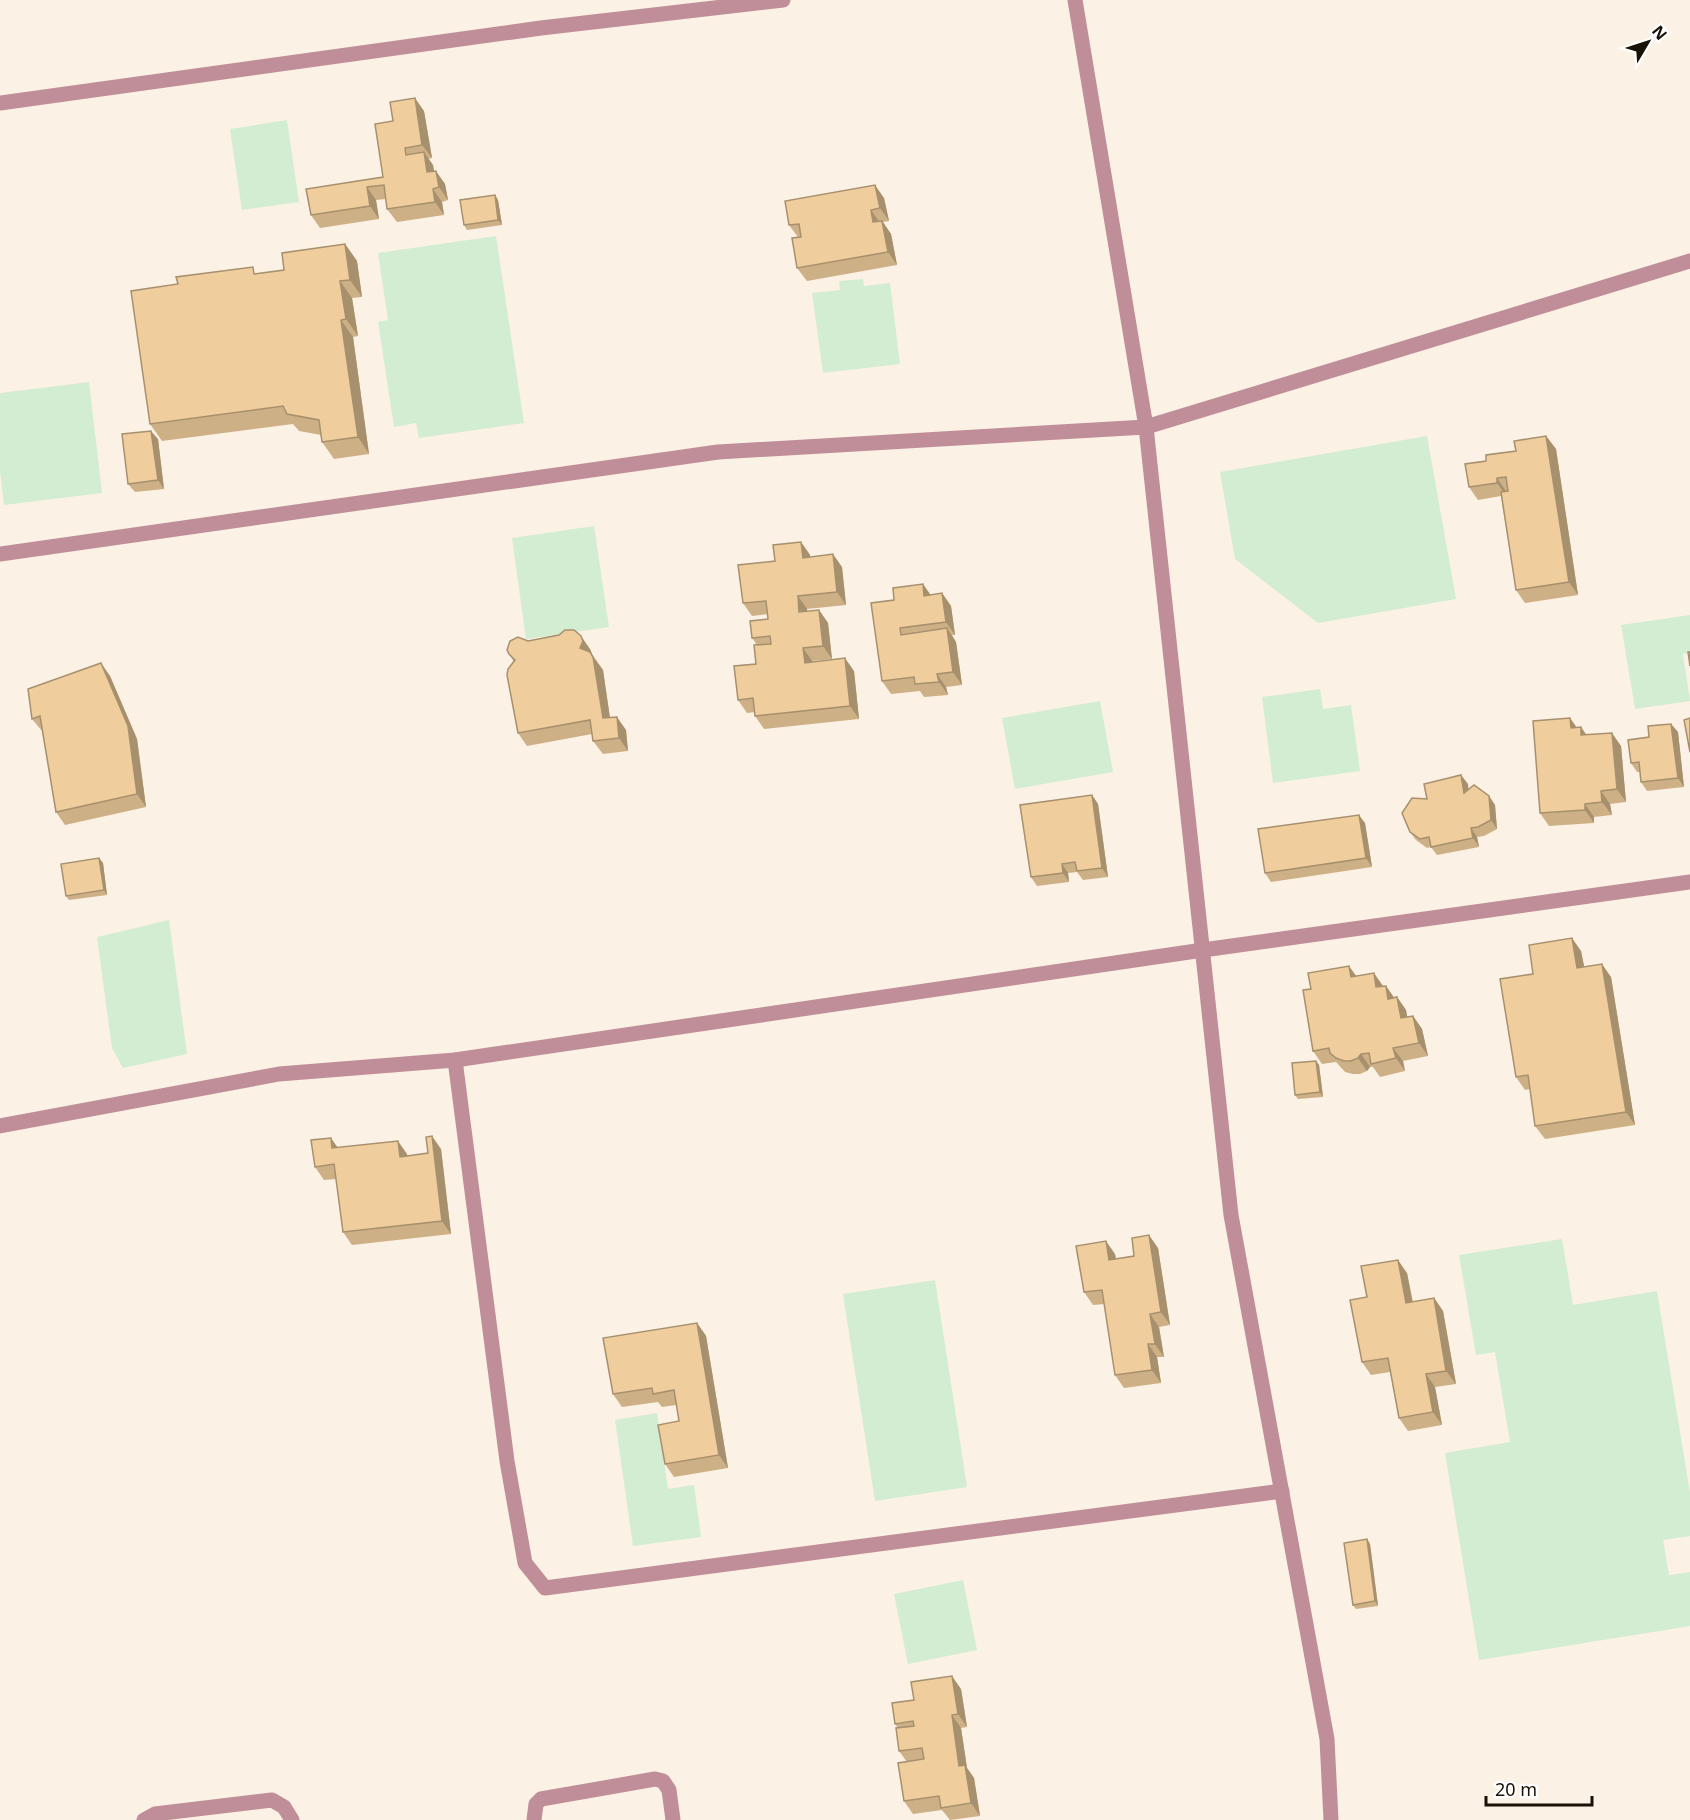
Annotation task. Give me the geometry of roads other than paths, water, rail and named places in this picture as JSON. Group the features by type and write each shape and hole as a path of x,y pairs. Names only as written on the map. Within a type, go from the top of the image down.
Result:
{"street":[{"path":"0,103 541,28 783,0"},
{"path":"1075,0 1146,428 1231,1215 1327,1739 1331,1820"},
{"path":"0,554 718,452 1146,428 1690,261"},
{"path":"0,1126 279,1074 455,1060 1203,950 1690,882"},
{"path":"455,1060 507,1461 525,1563 546,1588 1281,1491"},
{"path":"534,1820 536,1804 541,1799 655,1779 663,1781 669,1790 673,1820"},
{"path":"144,1820 155,1814 272,1800 284,1807 292,1820"}]}
